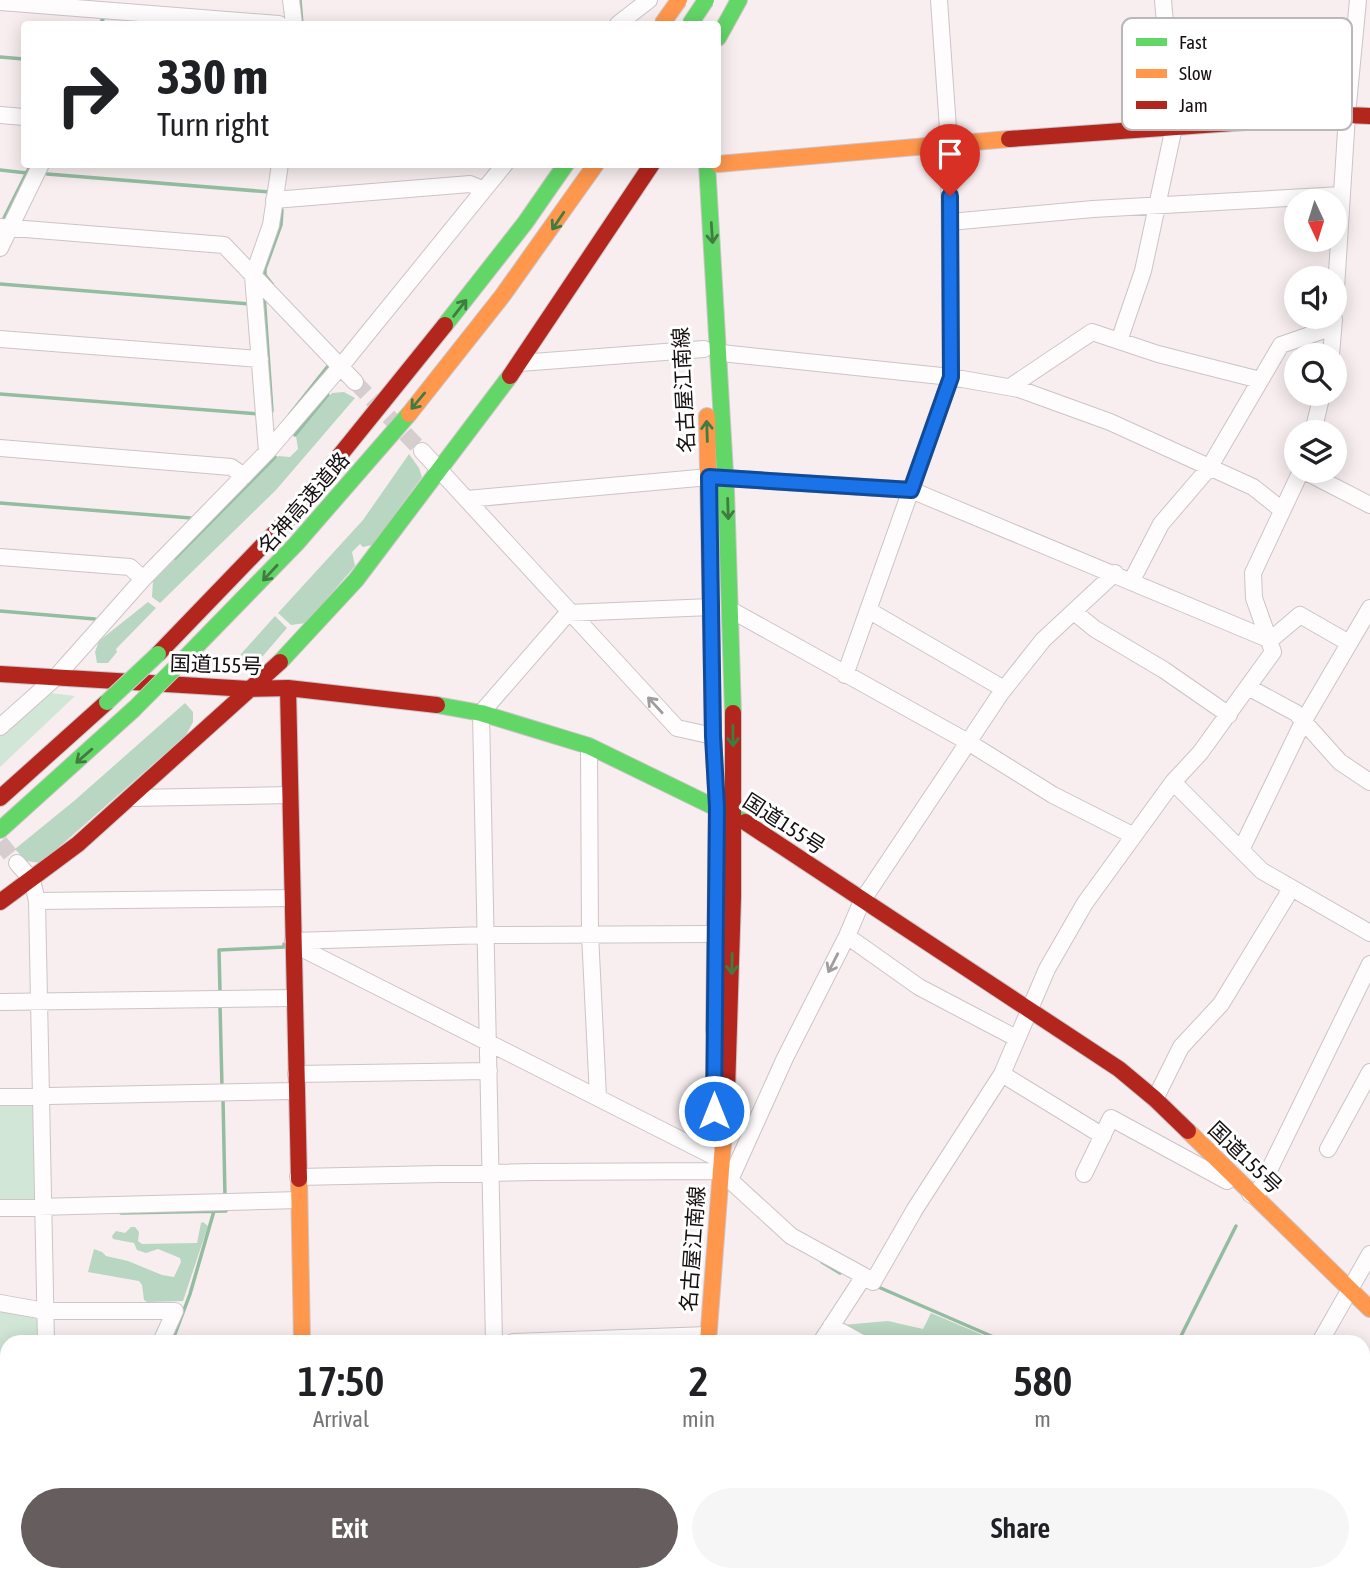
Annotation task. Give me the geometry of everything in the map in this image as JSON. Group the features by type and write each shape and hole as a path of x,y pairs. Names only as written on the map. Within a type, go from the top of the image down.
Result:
{"main road":[{"path":"664,21 679,0"},
{"path":"679,0 680,21"},
{"path":"692,0 692,21"},
{"path":"694,21 706,0"},
{"path":"721,33 739,0"},
{"path":"1352,115 1370,116"},
{"path":"721,164 1132,130"},
{"name":"名神高速道路","path":"0,798 158,654 290,517 372,419 525,223 563,168"},
{"name":"名神高速道路","path":"0,830 134,709 247,598 309,531 458,353 543,242 593,168"},
{"path":"0,902 32,880 131,798 270,672 356,580 520,363 649,168"},
{"name":"名古屋江南線","path":"691,168 704,349 717,807 714,1137 724,1170"},
{"name":"名古屋江南線","path":"708,168 727,476 734,815 732,990 724,1170 708,1335"},
{"name":"国道155号","path":"0,674 249,689 288,688 396,699 481,713 589,746 734,815 1030,1011 1086,1045 1155,1099 1370,1309"},
{"path":"288,688 302,1335"}],"street":[{"path":"291,0 294,21"},
{"path":"622,21 649,0"},
{"path":"845,675 951,377 949,143 939,0"},
{"path":"1163,0 1165,18"},
{"path":"1352,63 1358,0"},
{"path":"0,2 238,21"},
{"path":"0,115 21,117"},
{"path":"1119,341 1143,271 1173,130"},
{"path":"1342,189 1346,130"},
{"path":"0,248 5,227 39,168"},
{"path":"267,452 253,276 271,225 278,168"},
{"path":"0,727 55,678 144,579 267,452 341,366 502,168"},
{"path":"274,200 470,184 484,190"},
{"path":"950,222 1284,198"},
{"path":"5,227 224,245 355,382"},
{"path":"1132,580 1161,524 1209,468 1281,345 1318,329"},
{"path":"1010,387 1092,332 1158,355 1260,380"},
{"path":"0,339 260,359"},
{"path":"520,363 704,349"},
{"path":"721,353 951,377 1010,387 1110,422 1252,487 1282,510"},
{"path":"0,448 231,467 244,475"},
{"path":"422,450 568,613 677,728 713,736"},
{"path":"467,499 727,476 911,490 1132,580 1153,592 1268,640"},
{"path":"293,941 307,951 598,1097 724,1170 791,1236 873,1282 915,1209 1002,1074 1047,968 1085,903 1172,782 1200,753 1273,652 1254,598 1253,573 1296,483"},
{"path":"1326,483 1370,505"},
{"path":"0,556 130,567 144,579"},
{"path":"724,1170 785,1058 862,901 1004,689 1043,640 1115,573"},
{"path":"494,1335 481,713 568,613 711,607"},
{"path":"1241,850 1303,722 1370,608"},
{"path":"731,610 968,742 1053,795 1134,836"},
{"path":"868,610 1004,689"},
{"path":"1074,612 1229,715"},
{"path":"1268,640 1300,615 1349,643"},
{"path":"1248,687 1296,713 1340,762 1370,782"},
{"path":"589,746 590,934 598,1097"},
{"path":"1172,782 1262,871 1370,933"},
{"path":"131,798 290,795"},
{"path":"17,863 32,880 37,901 46,1335"},
{"path":"1155,1099 1181,1047 1221,1004 1291,889"},
{"path":"37,901 292,898"},
{"path":"293,941 486,935 714,934"},
{"path":"847,936 919,987 1016,1038"},
{"path":"1084,1174 1111,1118 1256,1197 1370,964"},
{"path":"0,1002 294,998"},
{"path":"296,1074 489,1071"},
{"path":"1328,1149 1370,1072"},
{"path":"1002,1074 1103,1136"},
{"path":"0,1097 296,1091"},
{"path":"298,1177 724,1170"},
{"path":"0,1208 299,1200"},
{"path":"1324,1335 1370,1254"},
{"path":"825,1335 864,1276"},
{"path":"0,1303 45,1311 175,1311 164,1335"},
{"path":"831,1326 847,1335"}],"green space":[{"path":"344,392 355,398 276,490 160,603 152,597 153,581 278,456 290,457 298,449 296,436 332,393"},
{"path":"409,454 422,477 372,545 363,547 360,544 352,552 355,566 306,623 291,625 278,613 363,520"},
{"path":"148,602 156,608 116,649 117,652 108,663 97,663 95,652 99,641"},
{"path":"275,616 287,628 249,672 222,670 233,663"},
{"path":"50,693 75,696 0,767 0,736"},
{"path":"185,703 193,712 193,722 186,735 41,863 26,861 15,849"},
{"path":"31,1103 34,1106 36,1198 29,1203 0,1203 0,1104"},
{"path":"203,1222 208,1226 183,1301 147,1302 139,1281 88,1272 94,1249 106,1256 174,1277 181,1262 180,1258 158,1249 146,1253 137,1250 134,1243 113,1239 112,1236 116,1231 125,1233 135,1227 139,1232 138,1241 142,1244 197,1243"},
{"path":"0,1309 34,1315 37,1319 38,1335 0,1335"},
{"path":"931,1313 983,1335 847,1335 831,1326 888,1321 923,1329"}],"waterway":[{"path":"300,0 302,21"},
{"path":"0,57 21,59"},
{"path":"4,218 29,168"},
{"path":"0,170 27,173"},
{"path":"47,174 270,192"},
{"path":"272,284 265,275 265,269 281,225 282,210"},
{"path":"0,284 250,304"},
{"path":"264,294 272,411"},
{"path":"290,414 328,366"},
{"path":"0,394 258,414"},
{"path":"295,435 328,395"},
{"path":"175,558 275,457"},
{"path":"0,503 191,518"},
{"path":"0,611 95,619"},
{"path":"220,992 219,950 284,947 284,944"},
{"path":"220,1005 222,1087"},
{"path":"223,1098 225,1197"},
{"path":"121,1213 226,1211 225,1209"},
{"path":"175,1335 190,1294 214,1211"},
{"path":"1182,1335 1236,1226"},
{"path":"822,1262 840,1273"},
{"path":"876,1286 989,1335"}],"tunnel":[{"path":"355,382 422,451"},
{"path":"0,842 17,863"}],"traffic: fast":[{"path":"692,21 706,0"},
{"path":"721,33 739,0"},
{"path":"445,325 525,223 563,168"},
{"path":"707,168 726,490 733,713"},
{"path":"280,662 356,580 510,376"},
{"path":"184,659 296,544 409,414"},
{"path":"107,702 158,654"},
{"path":"134,709 184,659"},
{"path":"437,705 481,713 589,746 745,822"},
{"path":"0,830 134,709"}],"traffic: slow":[{"path":"664,21 679,0"},
{"path":"721,164 1009,139"},
{"path":"409,414 503,295 593,168"},
{"path":"707,416 713,736 717,807 714,1030"},
{"path":"709,1335 727,1091"},
{"path":"1188,1131 1370,1309"},
{"path":"299,1179 302,1335"}],"traffic: jam":[{"path":"1352,115 1370,116"},
{"path":"1009,139 1136,130"},
{"path":"510,376 649,168"},
{"path":"158,654 290,517 445,325"},
{"path":"0,902 78,844 280,662"},
{"path":"0,674 249,689 288,688 437,705"},
{"path":"288,688 299,1179"},
{"path":"0,798 107,702"},
{"path":"727,1091 733,897 733,713"},
{"path":"745,822 1119,1069 1188,1131"}],"route":[{"path":"714,1111 717,807 713,736 709,477 727,476 911,490 951,377 950,196"}]}
